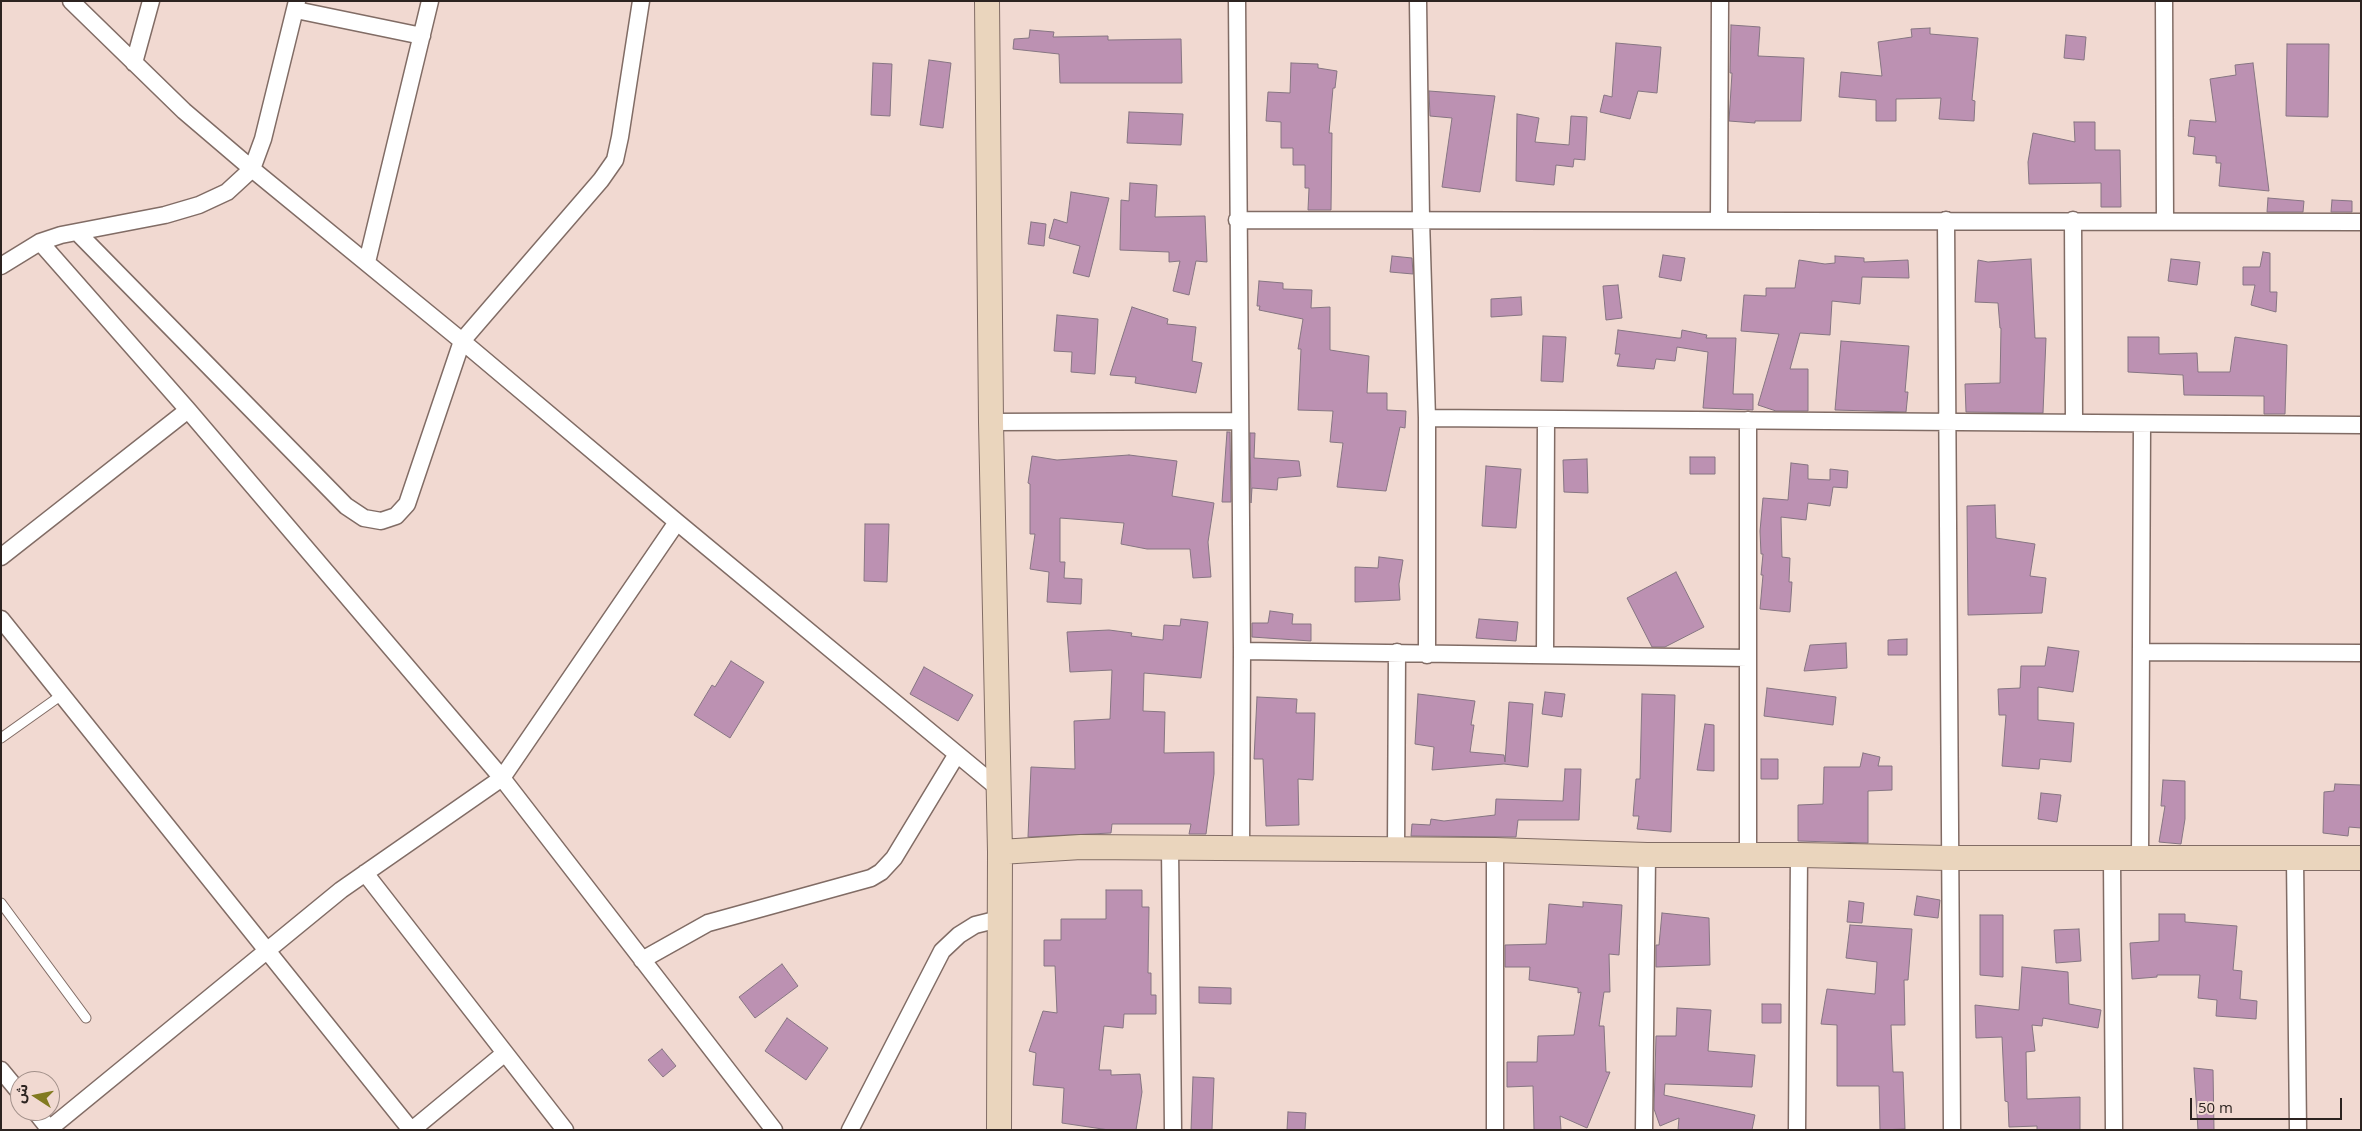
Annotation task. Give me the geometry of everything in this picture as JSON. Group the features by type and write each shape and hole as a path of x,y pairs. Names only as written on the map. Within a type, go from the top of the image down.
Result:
{"street":[{"path":"71,1 184,111 252,169 367,262 998,788"},
{"path":"134,64 151,1"},
{"path":"367,262 430,1"},
{"path":"77,232 346,506 364,518 381,521 396,516 407,504 462,341 601,180 615,160 641,1"},
{"path":"987,1 991,422 1000,852 998,919 999,1130"},
{"path":"1237,1 1237,220 1242,651 1241,849"},
{"path":"1418,1 1421,219 1427,418 1427,654"},
{"path":"1719,220 1720,1"},
{"path":"2164,1 2165,220"},
{"path":"1,266 40,242 77,232 165,215 199,205 227,192 252,169 263,139 296,6 422,36"},
{"path":"1237,220 2165,220 2361,222"},
{"path":"1946,220 1952,1130"},
{"path":"2073,220 2074,421"},
{"path":"40,242 188,410 502,778 774,1130"},
{"path":"1,557 188,410"},
{"path":"1427,418 1948,422 2074,421 2142,424 2361,425"},
{"path":"1545,654 1546,419"},
{"path":"1748,420 1748,855"},
{"path":"991,422 1239,421"},
{"path":"2140,858 2142,424"},
{"path":"49,1129 365,873 502,778 677,522"},
{"path":"1,619 412,1130 505,1053"},
{"path":"1242,651 1748,658"},
{"path":"1396,850 1397,652"},
{"path":"2141,652 2361,653"},
{"path":"642,960 708,923 871,878 881,872 894,858 957,754"},
{"path":"1000,852 1081,847 1495,850 1647,855 1799,854 1949,858 2361,858"},
{"path":"1170,848 1173,1130"},
{"path":"1495,850 1495,1130"},
{"path":"1797,1130 1799,854"},
{"path":"1644,1130 1647,855"},
{"path":"2112,859 2114,1130"},
{"path":"2295,859 2298,1130"},
{"path":"365,873 565,1130"},
{"path":"850,1130 942,951 959,935 975,925 998,919"},
{"path":"1,1070 10,1081"}],"lane":[{"path":"1,738 63,694"},
{"path":"1,903 86,1018"}],"building":[{"path":"1731,25 1760,27 1758,56 1804,58 1801,121 1755,121 1755,123 1729,121 1732,73 1730,73"},
{"path":"1930,28 1930,34 1978,38 1972,100 1975,101 1974,121 1939,119 1941,98 1896,99 1896,121 1876,121 1876,100 1839,97 1841,72 1882,76 1878,42 1912,37 1911,29"},
{"path":"1030,30 1054,32 1053,37 1108,36 1108,40 1181,39 1182,83 1060,83 1059,54 1013,49 1014,39 1029,38"},
{"path":"2066,35 2086,37 2084,60 2064,58"},
{"path":"1616,43 1661,47 1657,93 1638,91 1630,119 1600,112 1604,95 1612,97"},
{"path":"2287,44 2329,44 2328,117 2286,116"},
{"path":"929,60 951,63 943,128 920,125"},
{"path":"873,63 892,64 890,116 871,115"},
{"path":"1291,63 1318,64 1318,68 1337,71 1335,88 1333,88 1329,133 1332,133 1331,210 1308,210 1309,188 1305,188 1305,165 1293,165 1293,148 1281,148 1281,122 1266,121 1268,92 1290,93"},
{"path":"2253,63 2269,191 2219,186 2221,163 2216,163 2216,156 2193,154 2195,137 2188,136 2190,120 2216,122 2210,79 2236,75 2235,65"},
{"path":"1429,91 1495,96 1480,192 1442,187 1452,118 1430,116"},
{"path":"1129,112 1183,114 1181,145 1127,143"},
{"path":"1517,114 1539,118 1535,142 1569,145 1571,116 1587,117 1585,160 1574,159 1573,167 1556,165 1554,185 1516,181"},
{"path":"2074,122 2095,122 2095,150 2120,150 2121,207 2101,207 2101,183 2029,184 2028,162 2033,133 2075,142"},
{"path":"1130,183 1157,185 1155,217 1205,216 1207,262 1196,261 1189,295 1173,291 1180,261 1169,262 1169,252 1120,250 1121,200 1129,201"},
{"path":"1071,192 1109,198 1089,277 1073,273 1080,246 1049,238 1054,219 1067,223"},
{"path":"2268,198 2304,201 2303,212 2267,212"},
{"path":"2332,200 2352,201 2352,212 2331,212"},
{"path":"1031,222 1046,224 1044,246 1028,244"},
{"path":"2263,252 2270,253 2270,292 2277,292 2276,312 2251,305 2255,285 2243,285 2243,267 2260,267"},
{"path":"1663,255 1685,258 1681,281 1659,277"},
{"path":"1392,256 1412,258 1413,274 1390,272"},
{"path":"1835,256 1864,258 1864,262 1908,260 1909,278 1862,277 1860,304 1832,301 1830,335 1800,333 1790,369 1808,369 1808,411 1776,411 1758,405 1779,334 1741,331 1744,295 1766,296 1766,288 1795,288 1799,260 1825,264 1835,263"},
{"path":"2031,259 2035,338 2046,338 2043,413 1966,412 1965,384 2000,383 2001,328 1998,303 1975,302 1978,260 1988,262"},
{"path":"2171,259 2200,262 2197,285 2168,281"},
{"path":"1259,281 1283,283 1283,289 1312,290 1311,308 1330,307 1330,350 1369,356 1367,393 1387,393 1387,410 1406,411 1405,428 1400,427 1386,491 1337,487 1343,443 1330,442 1333,411 1298,410 1301,349 1298,349 1303,319 1259,310 1260,306 1257,306"},
{"path":"1618,285 1622,318 1606,320 1603,286"},
{"path":"1521,297 1522,315 1491,317 1491,299"},
{"path":"1132,307 1168,319 1167,324 1196,327 1192,361 1202,363 1196,393 1135,383 1136,377 1110,375"},
{"path":"1057,315 1098,319 1095,374 1071,372 1072,352 1054,351"},
{"path":"1618,330 1681,338 1682,330 1707,335 1706,338 1736,338 1733,394 1753,394 1753,410 1703,408 1708,352 1677,347 1675,361 1656,359 1654,369 1617,366 1620,354 1615,354"},
{"path":"1543,336 1566,337 1563,382 1541,381"},
{"path":"2128,337 2159,337 2159,354 2197,353 2198,372 2230,372 2235,337 2287,345 2285,414 2264,414 2264,396 2184,395 2183,375 2128,372"},
{"path":"1841,341 1909,346 1905,392 1908,392 1906,412 1835,410"},
{"path":"1227,432 1230,432 1231,502 1222,502"},
{"path":"1250,433 1255,433 1254,458 1299,461 1301,476 1278,478 1277,490 1252,488 1251,503"},
{"path":"1129,455 1177,461 1172,496 1214,503 1208,542 1211,577 1193,578 1190,549 1147,549 1121,544 1124,523 1060,518 1060,562 1065,562 1064,578 1082,579 1081,604 1047,602 1049,572 1030,569 1035,534 1030,534 1030,484 1028,483 1032,456 1057,460"},
{"path":"1690,457 1715,457 1715,474 1690,474"},
{"path":"1587,459 1588,493 1564,492 1563,460"},
{"path":"1791,463 1808,465 1808,479 1830,480 1830,469 1848,471 1847,488 1833,487 1830,506 1808,503 1806,520 1781,517 1782,557 1790,558 1789,582 1792,582 1790,612 1760,609 1763,554 1761,554 1760,531 1763,498 1788,500"},
{"path":"1486,466 1521,469 1516,528 1482,526"},
{"path":"1995,505 1996,538 2035,544 2030,576 2046,578 2042,613 1968,615 1967,506"},
{"path":"865,524 889,524 887,582 864,581"},
{"path":"1379,557 1403,560 1399,584 1400,600 1355,602 1355,567 1378,568"},
{"path":"1676,572 1704,627 1665,647 1652,647 1627,598"},
{"path":"1270,611 1293,614 1292,624 1311,624 1311,641 1252,637 1252,623 1268,623"},
{"path":"1181,619 1208,622 1201,678 1144,673 1143,711 1165,712 1164,753 1214,752 1214,774 1206,834 1189,834 1191,824 1112,824 1111,833 1028,837 1031,767 1075,769 1074,721 1110,719 1112,670 1070,672 1067,632 1109,630 1132,633 1131,636 1163,640 1164,625 1180,626"},
{"path":"1479,619 1518,622 1516,641 1476,638"},
{"path":"1907,639 1907,655 1888,655 1888,640"},
{"path":"1846,643 1847,668 1804,671 1810,645"},
{"path":"2048,647 2079,651 2073,692 2038,687 2038,720 2074,723 2071,762 2040,759 2039,769 2002,766 2006,715 1999,715 1998,689 2020,688 2021,666 2045,666"},
{"path":"731,661 764,682 730,738 694,715 712,685 715,687"},
{"path":"924,667 973,695 958,721 910,694"},
{"path":"1767,688 1836,697 1833,725 1764,716"},
{"path":"1545,692 1565,694 1562,717 1542,714"},
{"path":"1418,694 1475,701 1471,725 1474,725 1470,752 1504,755 1505,762 1509,702 1533,704 1528,767 1504,764 1432,770 1434,747 1415,744"},
{"path":"1642,694 1675,695 1671,832 1637,829 1639,816 1633,816 1636,779 1640,779"},
{"path":"1257,697 1297,699 1296,713 1315,713 1313,780 1298,779 1299,825 1266,826 1263,759 1254,759"},
{"path":"1705,724 1714,725 1714,771 1697,770"},
{"path":"1863,753 1880,757 1878,766 1892,766 1892,790 1868,791 1868,843 1798,841 1798,805 1823,804 1824,767 1860,767"},
{"path":"1761,759 1778,759 1778,779 1761,779"},
{"path":"1565,769 1581,769 1579,820 1518,820 1516,837 1411,836 1412,824 1430,825 1431,819 1444,821 1495,815 1496,799 1563,801"},
{"path":"2163,780 2185,781 2185,819 2181,844 2159,842 2165,806 2161,806"},
{"path":"2335,784 2361,785 2361,828 2349,827 2348,836 2323,833 2324,792 2334,791"},
{"path":"2041,793 2061,795 2057,822 2038,819"},
{"path":"1106,890 1142,890 1142,907 1149,907 1148,973 1151,973 1151,995 1156,995 1156,1014 1124,1014 1123,1028 1104,1026 1099,1070 1111,1070 1111,1075 1140,1074 1142,1092 1136,1130 1109,1130 1062,1123 1064,1088 1033,1085 1036,1053 1029,1051 1043,1011 1057,1013 1055,966 1044,966 1044,940 1061,940 1061,919 1106,919"},
{"path":"1917,896 1940,900 1938,918 1914,915"},
{"path":"1849,901 1864,903 1862,923 1847,922"},
{"path":"1583,902 1622,905 1619,955 1609,954 1610,992 1604,992 1599,1026 1604,1026 1606,1072 1610,1072 1587,1128 1560,1116 1561,1130 1534,1130 1533,1086 1507,1087 1507,1062 1537,1062 1538,1036 1574,1035 1581,992 1578,993 1578,988 1529,980 1530,967 1505,967 1505,945 1546,944 1549,904 1583,907"},
{"path":"1662,913 1709,918 1710,965 1656,967 1656,945 1659,945"},
{"path":"2159,914 2185,914 2185,922 2237,926 2233,970 2242,971 2240,999 2257,1001 2256,1019 2216,1016 2217,1000 2198,998 2200,975 2157,975 2157,977 2132,979 2130,943 2159,941"},
{"path":"1980,915 2003,915 2003,977 1980,975"},
{"path":"1850,925 1912,929 1908,980 1904,980 1905,1025 1891,1025 1893,1072 1903,1072 1905,1129 1880,1130 1879,1086 1837,1086 1837,1025 1821,1024 1827,989 1875,994 1877,962 1846,958"},
{"path":"2079,929 2081,961 2056,963 2054,930"},
{"path":"782,964 798,986 755,1018 739,997"},
{"path":"2022,967 2068,972 2069,1004 2101,1010 2098,1028 2043,1018 2042,1026 2032,1025 2035,1051 2026,1052 2027,1099 2080,1097 2080,1130 2037,1130 2037,1126 2009,1127 2008,1102 2005,1101 2002,1037 1976,1038 1975,1005 2019,1010"},
{"path":"1199,987 1231,988 1231,1004 1199,1003"},
{"path":"1762,1004 1781,1004 1781,1023 1762,1023"},
{"path":"1677,1008 1711,1010 1708,1051 1755,1055 1752,1087 1665,1084 1664,1095 1755,1115 1752,1130 1678,1130 1679,1118 1660,1126 1654,1109 1656,1036 1676,1036"},
{"path":"787,1018 828,1048 806,1080 765,1051"},
{"path":"662,1049 676,1066 663,1077 648,1060"},
{"path":"2194,1068 2213,1070 2214,1130 2198,1130"},
{"path":"1193,1077 1214,1078 1212,1130 1191,1130"},
{"path":"1288,1112 1306,1113 1305,1130 1287,1130"}]}
